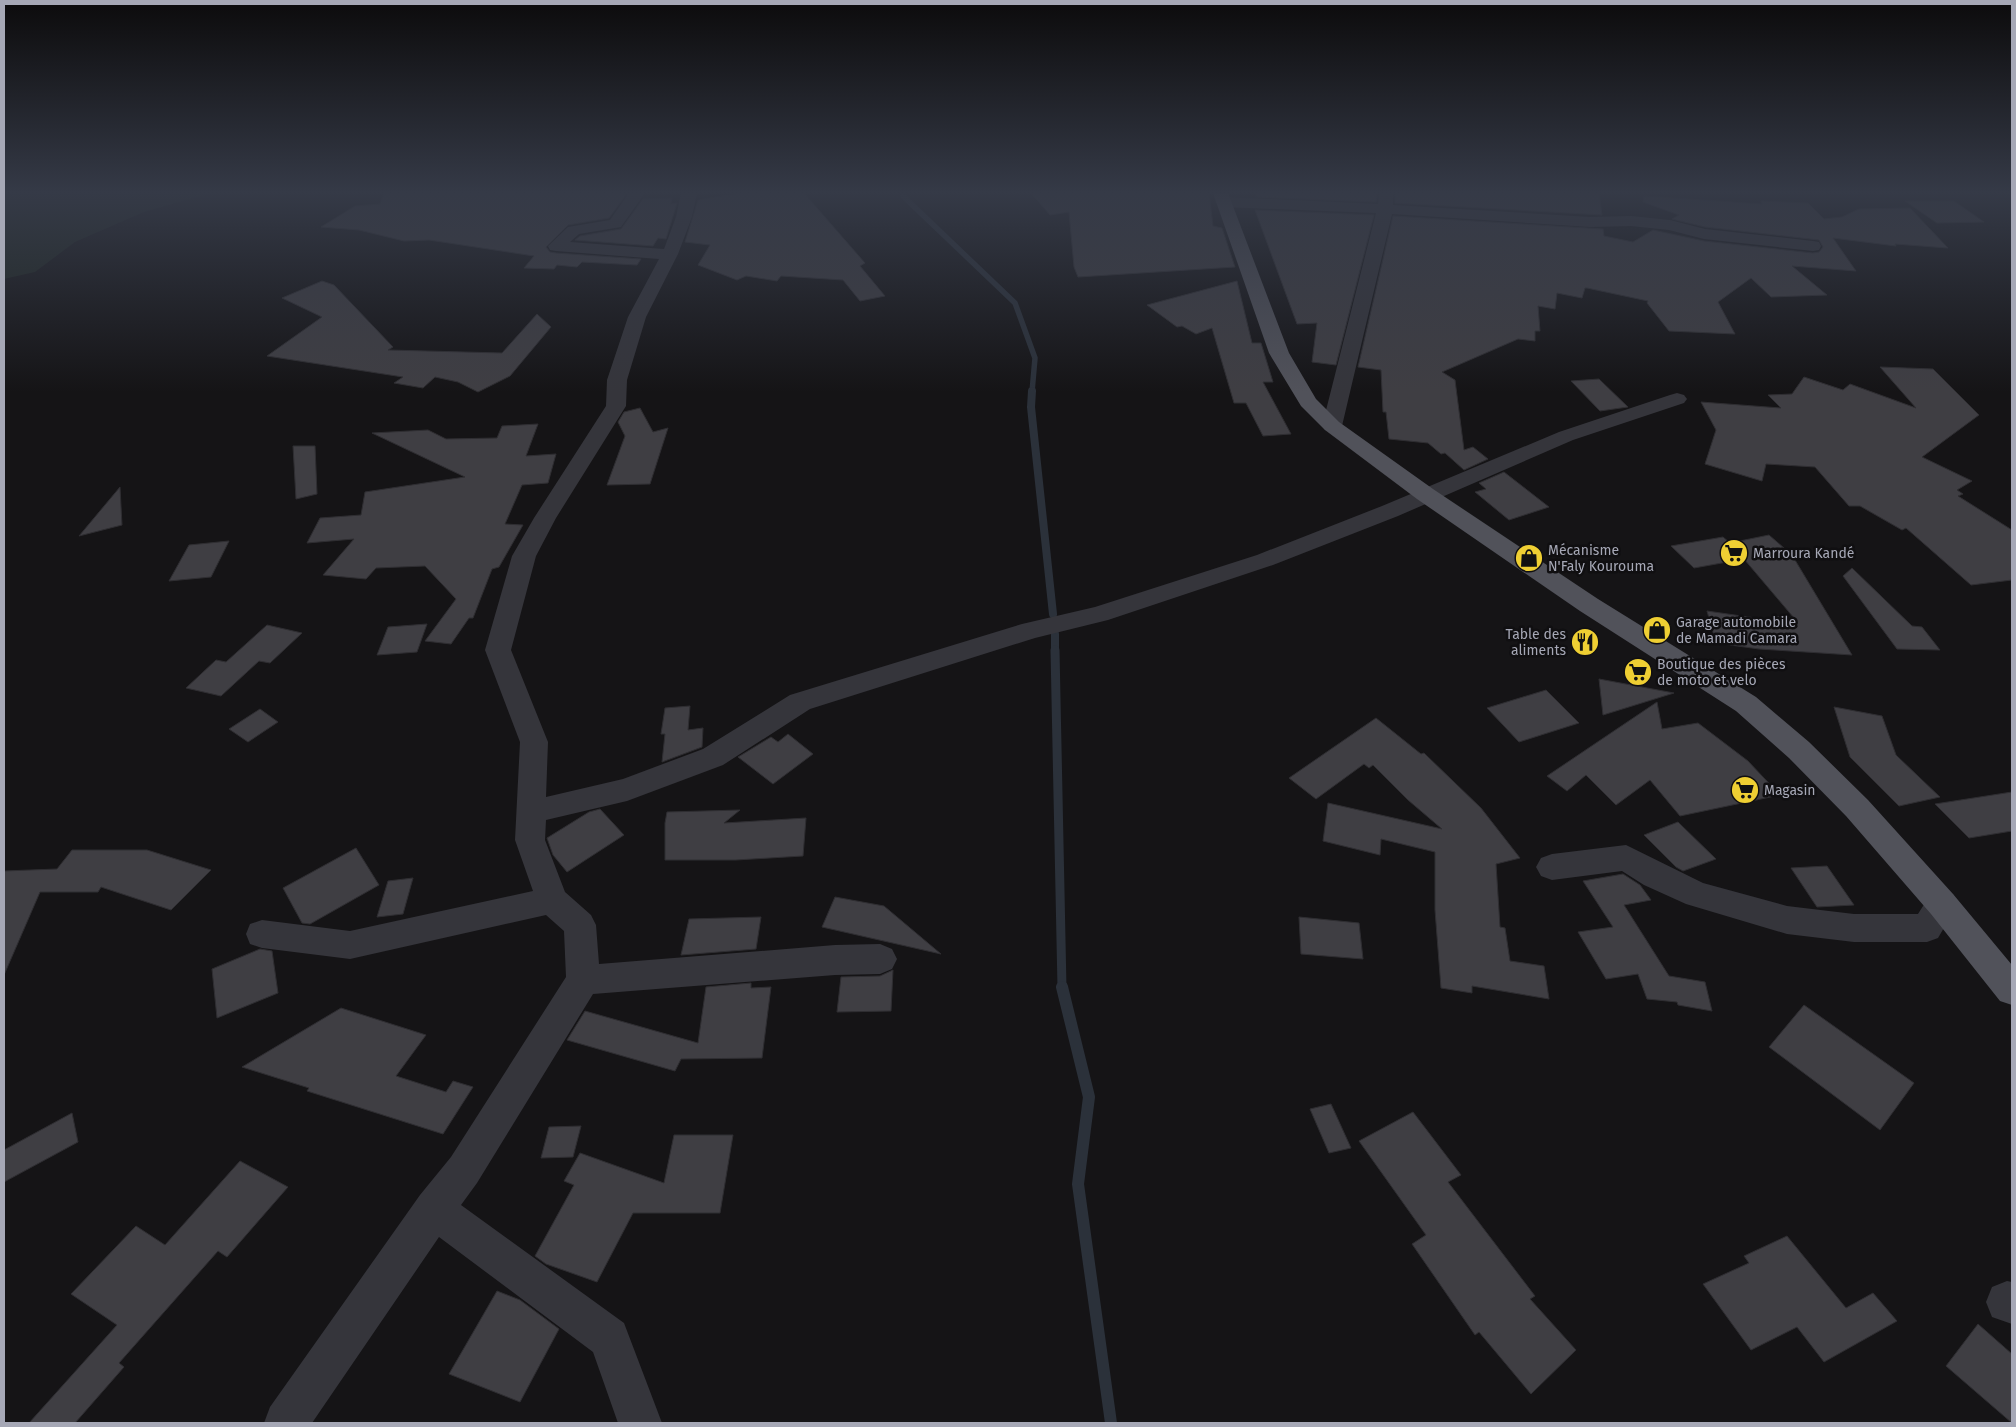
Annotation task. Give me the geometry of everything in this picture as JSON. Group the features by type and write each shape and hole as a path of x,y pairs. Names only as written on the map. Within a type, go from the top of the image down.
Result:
{"main road":[{"path":"1245,260 1279,353 1308,402 1332,426 1425,494 1589,605 1746,704 1799,750 1857,808 1942,904 2012,990"}],"street":[{"path":"286,1423 434,1209 464,1170 583,980 580,925 552,900 530,840 534,742 498,650 524,556 550,510 616,406 617,380 637,316 667,260"},
{"path":"1332,426 1371,260"},
{"path":"531,812 627,790 713,757 800,702 1032,630 1098,614 1265,560 1390,511 1425,494 1566,436 1677,399"},
{"path":"1552,867 1626,858 1655,876 1697,895 1786,920 1854,928 1927,928 1942,904"},
{"path":"262,934 350,945 552,900"},
{"path":"583,980 835,960 880,959"},
{"path":"434,1209 609,1338 640,1423"}],"shaded area":[{"path":"4,260 52,260 35,272 4,279"}],"building":[{"path":"531,260 641,260 637,265 582,262 577,267 557,265 554,269 524,268"},
{"path":"701,260 862,260 865,263 860,266 885,296 860,301 843,280 781,276 777,281 746,276 737,280 698,265"},
{"path":"1073,260 1233,260 1235,267 1078,277"},
{"path":"1273,260 1363,260 1336,365 1312,362 1317,323 1297,324"},
{"path":"1383,260 1848,260 1856,271 1792,266 1827,295 1771,297 1751,278 1718,302 1735,334 1669,331 1647,303 1648,301 1587,288 1585,288 1582,298 1557,293 1555,309 1538,306 1540,331 1535,331 1535,341 1518,339 1442,372 1455,380 1464,450 1473,447 1488,459 1464,470 1445,453 1441,454 1428,443 1389,439 1386,412 1383,412 1381,370 1358,367"},
{"path":"322,281 334,285 393,347 388,350 502,353 537,314 551,327 510,376 478,392 458,382 435,377 423,388 394,383 403,377 267,356 322,317 282,298"},
{"path":"1237,281 1252,343 1261,343 1273,382 1263,382 1291,434 1263,436 1246,403 1234,403 1212,328 1196,334 1182,326 1177,327 1147,305"},
{"path":"1880,367 1933,369 1979,415 1922,457 1972,481 1957,490 1963,494 1958,496 2012,530 2012,580 1971,585 1906,528 1902,530 1860,506 1849,506 1815,467 1766,464 1762,481 1705,464 1716,430 1701,402 1781,408 1768,395 1792,394 1804,377 1843,390 1850,384 1916,408"},
{"path":"1599,379 1628,407 1600,411 1571,381"},
{"path":"640,408 653,432 668,428 650,484 607,485 625,436 618,422 624,412"},
{"path":"538,424 526,456 556,454 548,483 522,485 505,524 523,525 499,567 492,569 473,618 469,618 451,644 425,641 456,599 425,566 376,568 366,579 323,575 354,539 307,543 320,518 361,515 365,492 465,477 372,433 428,430 446,439 497,438 502,426"},
{"path":"293,446 315,446 317,494 296,499"},
{"path":"1504,472 1549,507 1509,520 1475,492 1486,489 1479,483"},
{"path":"120,487 122,525 79,536"},
{"path":"1769,535 1792,555 1852,655 1759,649 1716,643 1707,611 1776,621 1773,616 1794,618 1744,559 1694,568 1671,546 1723,537 1730,543"},
{"path":"229,541 211,577 169,581 189,545"},
{"path":"1852,568 1912,626 1922,627 1940,650 1897,649 1843,576"},
{"path":"427,624 417,652 377,655 388,627"},
{"path":"267,625 302,633 270,663 259,661 221,696 186,688 216,660 226,662"},
{"path":"1599,679 1674,693 1603,715"},
{"path":"1546,690 1579,723 1519,742 1487,708"},
{"path":"1657,702 1662,729 1698,723 1748,761 1780,795 1680,816 1650,780 1616,805 1586,775 1567,791 1547,776"},
{"path":"690,706 688,730 703,728 702,747 662,762 665,734 661,734 665,708"},
{"path":"1834,707 1882,716 1896,755 1940,797 1899,806 1850,757"},
{"path":"260,709 278,722 248,742 229,729"},
{"path":"1376,718 1421,754 1424,753 1481,808 1520,858 1496,864 1500,927 1505,928 1510,961 1544,966 1549,999 1472,986 1472,993 1441,988 1435,910 1435,852 1381,839 1380,855 1323,841 1328,803 1442,829 1408,800 1373,765 1369,768 1364,764 1316,799 1289,778"},
{"path":"788,734 813,754 773,784 738,757 771,737 778,742"},
{"path":"2012,792 2012,831 1969,838 1935,804"},
{"path":"600,809 624,835 567,872 553,855 547,838 589,812"},
{"path":"740,810 724,823 806,818 803,856 736,860 665,860 665,823 667,812"},
{"path":"1678,822 1716,859 1683,871 1676,867 1644,835"},
{"path":"356,848 379,885 310,924 302,923 283,888"},
{"path":"72,850 147,850 211,870 171,910 101,887 98,892 40,892 4,975 4,871 57,869"},
{"path":"1827,866 1854,905 1817,907 1791,868"},
{"path":"1623,874 1640,885 1651,900 1624,905 1669,976 1705,982 1712,1011 1678,1005 1677,1002 1647,999 1638,974 1606,979 1578,932 1613,927 1583,881"},
{"path":"413,878 403,914 377,917 388,881"},
{"path":"835,897 884,906 941,954 822,927"},
{"path":"761,917 756,949 681,955 689,919"},
{"path":"1299,917 1359,923 1363,959 1301,954"},
{"path":"260,949 272,951 278,993 217,1018 212,969"},
{"path":"893,970 891,1011 837,1012 841,977 880,976"},
{"path":"751,983 751,988 771,987 762,1058 681,1059 675,1071 567,1040 585,1011 698,1043 706,987"},
{"path":"1804,1005 1914,1083 1880,1130 1769,1047"},
{"path":"341,1008 426,1035 396,1076 446,1092 453,1081 473,1087 443,1134 307,1091 309,1088 242,1067"},
{"path":"1331,1104 1351,1148 1329,1153 1310,1109"},
{"path":"1413,1112 1461,1175 1448,1182 1535,1296 1530,1299 1576,1350 1531,1394 1479,1332 1475,1335 1412,1244 1426,1235 1359,1141"},
{"path":"72,1113 78,1142 4,1182 4,1150"},
{"path":"581,1126 573,1157 541,1158 549,1127"},
{"path":"674,1135 733,1135 720,1213 633,1213 597,1282 546,1264 535,1256 574,1185 564,1181 580,1153 664,1183"},
{"path":"240,1161 288,1187 227,1257 218,1251 119,1363 124,1367 75,1423 29,1423 117,1325 71,1294 136,1226 165,1245"},
{"path":"1787,1236 1846,1308 1873,1293 1897,1321 1824,1362 1797,1327 1751,1350 1703,1284 1749,1263 1744,1256"},
{"path":"497,1291 520,1300 559,1329 520,1402 449,1374"},
{"path":"1978,1324 2012,1354 2012,1423 1946,1366"}],"waterway":[{"path":"970,260 1015,303 1035,358 1032,392"},
{"path":"1032,391 1031,407 1053,614"},
{"path":"1055,634 1055,650"},
{"path":"1055,650 1062,988"},
{"path":"1062,987 1089,1097 1078,1184 1111,1423"}],"place":[{"name":"Marroura Kandé","path":"1734,553"},
{"name":"Mécanisme N'Faly Kourouma","path":"1529,558"},
{"name":"Garage automobile de Mamadi Camara","path":"1657,630"},
{"name":"Table des aliments","path":"1585,642"},
{"name":"Boutique des pièces de moto et velo","path":"1638,672"},
{"name":"Magasin","path":"1745,790"}]}
